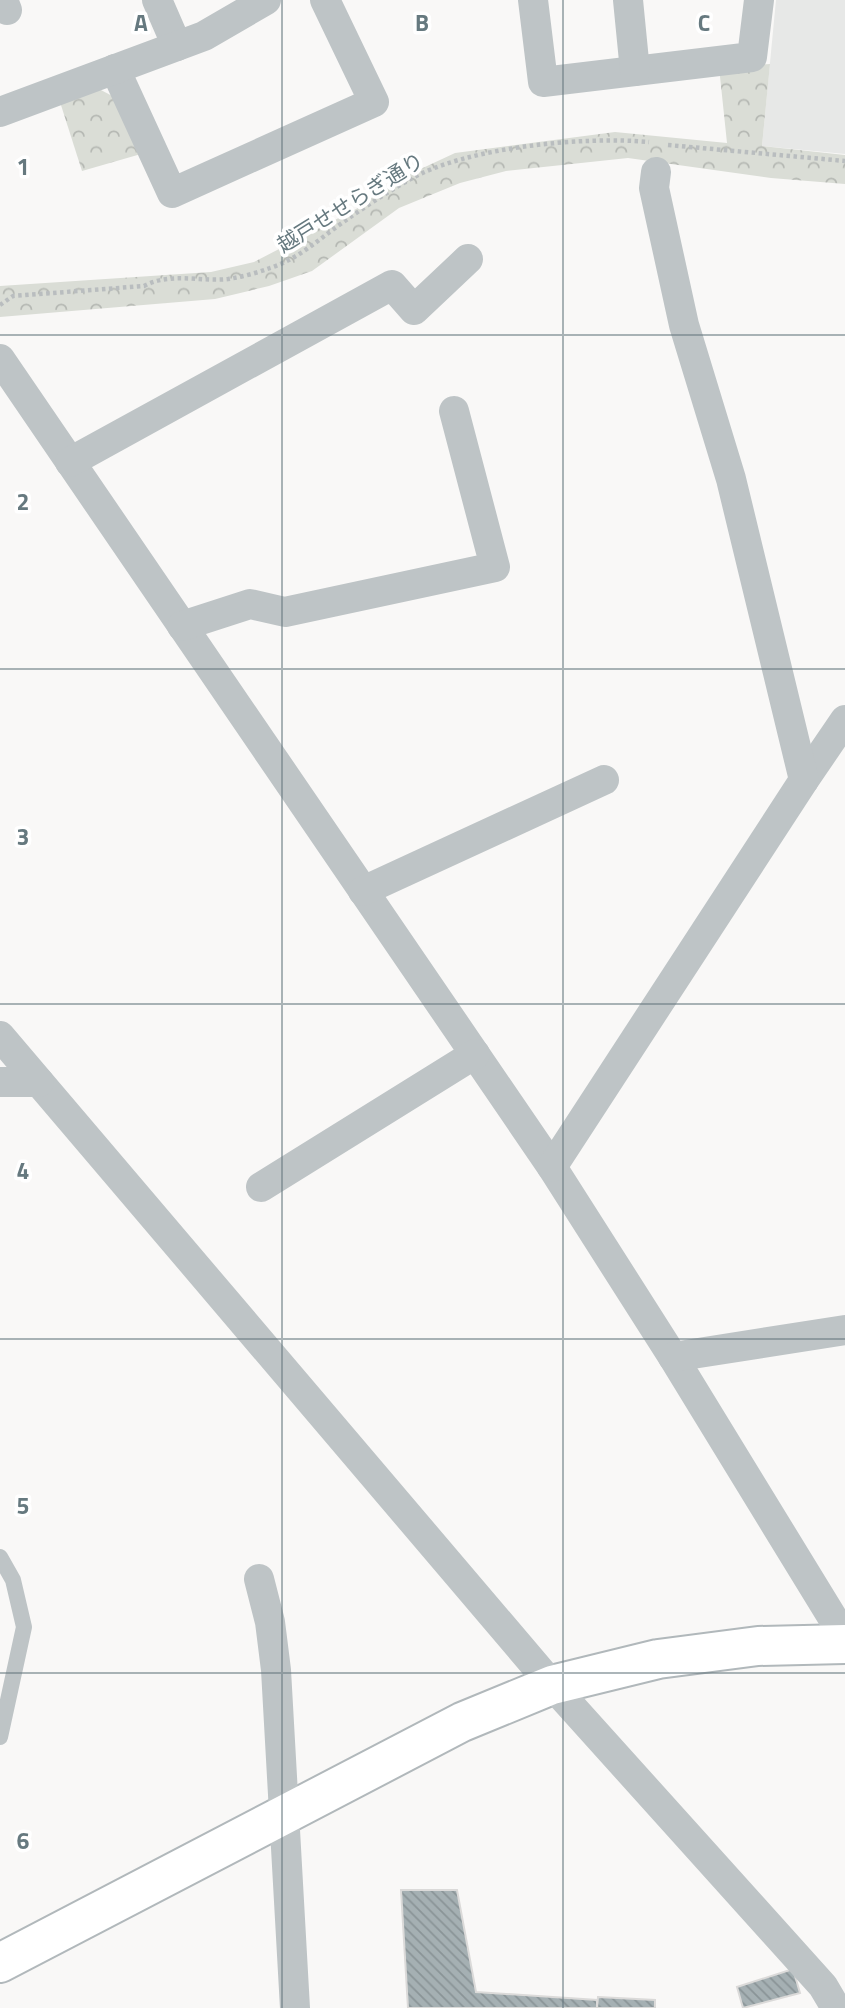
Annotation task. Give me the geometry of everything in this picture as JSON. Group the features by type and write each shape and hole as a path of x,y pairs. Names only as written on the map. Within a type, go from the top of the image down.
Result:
{"street":[{"path":"157,0 177,46"},
{"path":"0,112 204,36 266,0"},
{"path":"115,69 172,193 374,102 325,0"},
{"path":"533,0 543,82 752,58 759,0"},
{"path":"628,0 635,71"},
{"path":"656,172 654,188 684,325 731,479 804,780"},
{"path":"71,462 392,285 414,310 468,260"},
{"path":"0,359 552,1167 673,1357 845,1638"},
{"path":"182,626 250,604 285,612 495,568 454,411"},
{"path":"552,1167 845,720"},
{"path":"363,891 604,780"},
{"path":"0,1036 552,1685 823,1986 836,2008"},
{"path":"261,1187 475,1054"},
{"path":"0,1082 39,1082"},
{"path":"673,1357 845,1331"},
{"path":"259,1579 270,1622 276,1670 295,2008"},
{"path":"0,1963 462,1722 552,1685 658,1659 758,1646 845,1644"}],"lane":[{"path":"0,1557 24,1627 0,1737"}],"path":[{"name":"越戸せせらぎ通り","path":"0,305 13,296 144,286 157,279 228,279 270,268 305,252 343,222 418,175 435,166 480,155 614,139 845,161"}],"shaded area":[{"path":"776,0 845,0 845,154 762,146"}],"green space":[{"path":"770,64 762,146 845,155 845,184 771,178 628,158 506,171 460,183 399,208 312,271 269,286 215,299 0,317 0,286 211,272 254,262 356,209 397,180 455,153 615,132 727,143 719,67"},
{"path":"99,89 118,99 141,154 82,171 60,102"}],"building":[{"path":"401,1890 457,1890 476,1992 597,2000 597,2008 408,2008"},
{"path":"793,1969 800,1993 743,2008 737,1987"},
{"path":"598,1997 655,2000 655,2008 597,2008"}]}
